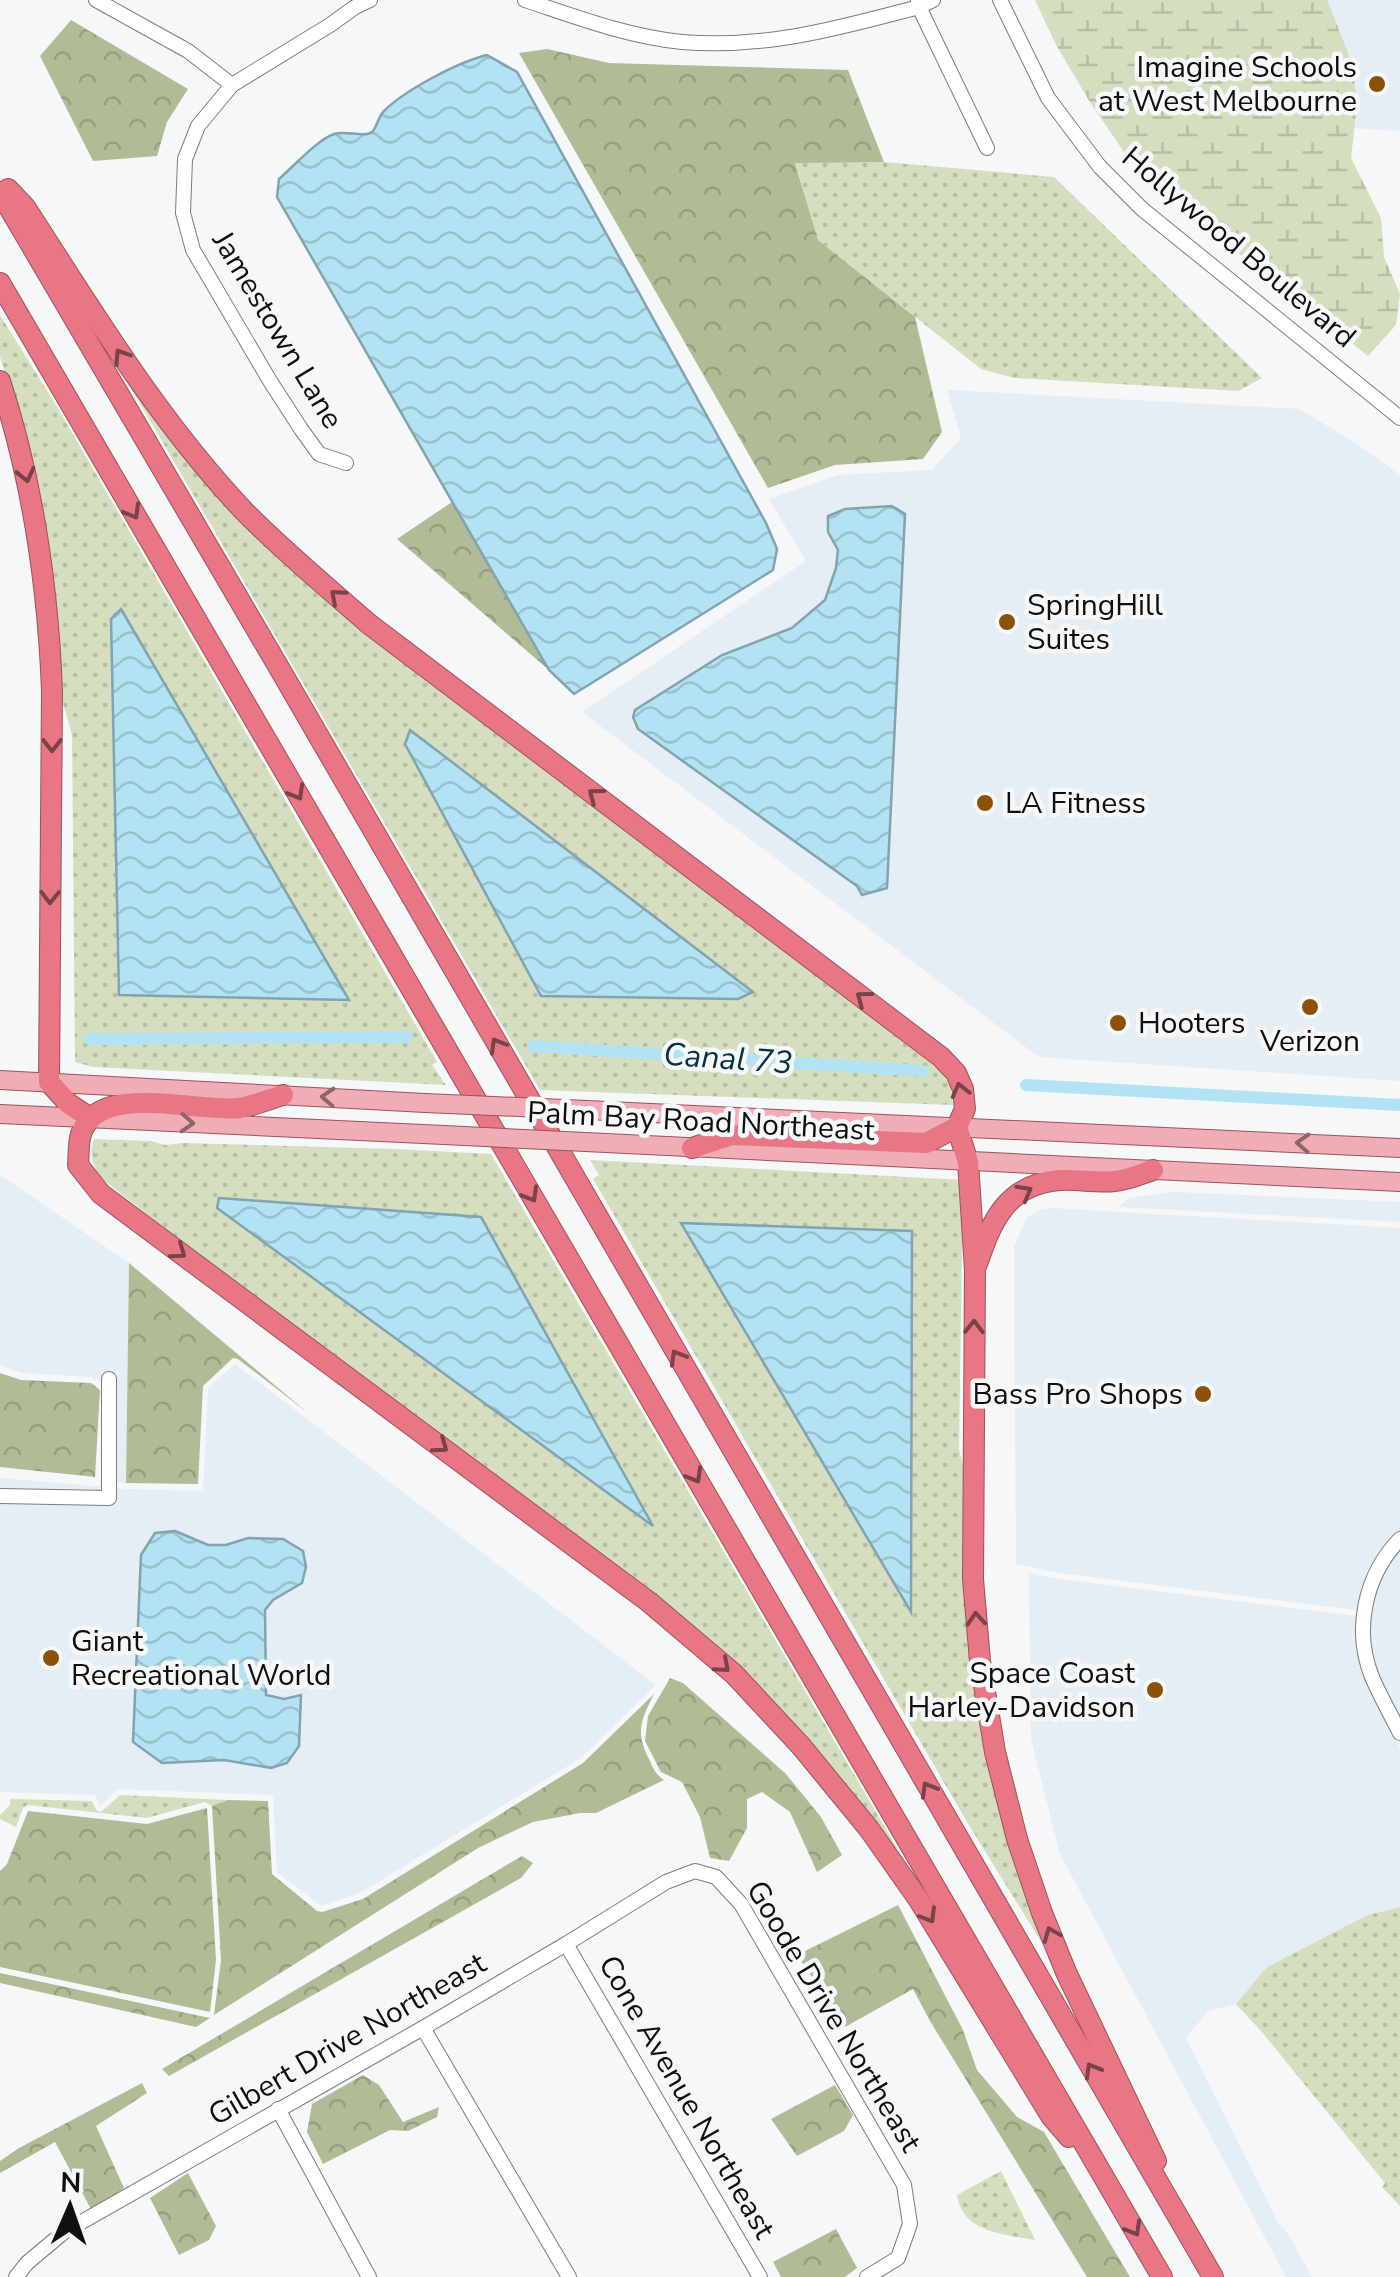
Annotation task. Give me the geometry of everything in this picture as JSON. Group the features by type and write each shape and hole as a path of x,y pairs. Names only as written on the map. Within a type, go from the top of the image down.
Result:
{"highway":[{"path":"0,180 26,206 128,368 244,510 369,624 941,1057 956,1073 963,1089 964,1110 956,1127 926,1144 732,1135 692,1148"},
{"path":"0,192 1213,2277"},
{"path":"0,283 1162,2277"},
{"path":"0,381 27,479 50,630 49,1082 69,1104 90,1118"},
{"path":"283,1095 239,1108 130,1103 104,1108 90,1118 81,1133 78,1165 101,1194 650,1602 734,1674 801,1746 869,1829 920,1900 1052,2116 1106,2180"},
{"path":"956,1127 968,1162 975,1270 973,1579 980,1661 995,1752 1017,1839 1042,1912 1066,1972 1150,2145 1176,2214"},
{"path":"975,1270 999,1210 1020,1191 1058,1180 1118,1182 1154,1170"}],"main road":[{"name":"Palm Bay Road Northeast","path":"0,1080 1400,1148"},
{"name":"Palm Bay Road Northeast","path":"0,1114 1400,1182"}],"street":[{"path":"96,0 188,52 232,85"},
{"name":"Jamestown Lane","path":"346,463 320,454 270,382 192,250 182,213 184,159 198,126 232,85 370,0"},
{"path":"525,0 638,35 683,42 753,42 816,34 924,2 987,148"},
{"name":"Hollywood Boulevard","path":"1000,0 1048,98 1100,168 1142,209 1400,418"},
{"path":"0,1493 109,1498 109,1379"},
{"path":"1400,1539 1386,1554 1372,1581 1363,1610 1363,1641 1371,1675 1400,1733"},
{"name":"Gilbert Drive Northeast","path":"16,2277 64,2232 422,2028 666,1882 695,1871 716,1877"},
{"name":"Goode Drive Northeast","path":"716,1877 741,1904 904,2185 910,2224 898,2258 867,2277"},
{"name":"Cone Avenue Northeast","path":"566,1944 760,2277"},
{"path":"422,2028 569,2277"},
{"path":"278,2110 369,2277"}],"shaded area":[{"name":"Imagine Schools at West Melbourne","path":"1327,0 1400,0 1400,131 1355,128 1357,105"},
{"path":"947,390 1300,409 1400,475 1400,1081 1039,1057 582,712 806,561 769,499 838,475 932,470 961,438"},
{"path":"0,1175 129,1263 126,1483 115,1482 115,1372 103,1373 103,1384 91,1377 22,1373 0,1366"},
{"path":"1174,1192 1400,1202 1400,1222 1118,1207 1129,1198"},
{"path":"1050,1208 1400,1228 1400,1539 1363,1611 1060,1573 1016,1564 1014,1246 1027,1218"},
{"path":"235,1364 656,1685 581,1758 360,1893 321,1906 277,1872 273,1795 118,1789 100,1806 95,1795 0,1792 0,1478 203,1491 208,1388"},
{"path":"1400,1549 1400,1719 1377,1672 1369,1641 1370,1612 1378,1584"},
{"path":"1029,1573 1357,1616 1357,1643 1366,1678 1400,1748 1400,1907 1368,1915 1268,1967 1236,2004 1208,2011 1186,2038 1277,2221 1312,2277 1286,2277 1060,1854 1031,1739"}],"green space":[{"path":"1035,0 1327,0 1352,63 1357,105 1351,158 1381,218 1384,257 1400,294 1396,325 1368,356 1211,232 1126,155 1055,43"},
{"path":"71,20 188,89 167,122 157,156 93,161 40,56"},
{"path":"547,49 609,63 848,70 884,162 795,163 818,240 915,317 942,432 923,459 835,465 768,488 519,53"},
{"path":"795,162 884,162 1054,177 1262,378 1238,391 1014,378 981,369 818,240"},
{"path":"0,315 437,1062 432,1065 446,1085 93,1067 75,1062 72,735 58,686 19,415 0,357"},
{"path":"123,374 222,492 802,964 937,1068 951,1086 953,1105 540,1090","holes":["410,731 752,993 738,999 541,996 405,744"]},
{"path":"452,502 549,670 397,539"},
{"path":"94,1139 165,1145 491,1154 897,1848 892,1850 791,1726 100,1177 92,1158","holes":["219,1199 480,1217 651,1524"]},
{"path":"590,1160 963,1180 959,1450 968,1484 974,1648 1058,1969 967,1822 593,1179 599,1175"},
{"path":"129,1263 308,1413 233,1358 203,1386 198,1484 126,1483"},
{"path":"0,1373 21,1380 91,1383 100,1390 95,1477 0,1467"},
{"path":"670,1678 683,1683 786,1774 821,1817 842,1855 817,1872 790,1812 762,1792 747,1799 747,1828 729,1861 710,1858 700,1817 682,1782 661,1772 645,1741 648,1716"},
{"path":"654,1694 641,1733 653,1768 664,1780 596,1813 533,1822 478,1848 214,2015 221,1960 212,1806 228,1800 268,1801 272,1874 322,1912 363,1899 583,1763"},
{"path":"120,1795 228,1800 212,1806 205,1802 147,1818 27,1805 16,1827 0,1819 10,1799 92,1801 101,1812"},
{"path":"207,1808 216,1960 210,2012 0,1967 0,1871 7,1864 28,1811 147,1824"},
{"path":"522,1856 533,1863 521,1878 169,2076 162,2069"},
{"path":"898,1905 963,2030 977,2070 1017,2117 1044,2132 1130,2277 1087,2277 913,1989 845,2027 797,1955"},
{"path":"1400,1907 1400,2206 1236,2004 1267,1967 1368,1915"},
{"path":"0,1973 210,2018 196,2027 0,1983"},
{"path":"363,2075 379,2085 403,2122 439,2107 437,2117 408,2131 390,2130 323,2164 307,2132 312,2104"},
{"path":"142,2083 147,2093 96,2126 124,2188 92,2211 55,2142 0,2173 0,2161 19,2148"},
{"path":"835,2085 853,2115 844,2131 797,2156 771,2119"},
{"path":"1001,2171 1035,2240 987,2230 961,2208 957,2195"},
{"path":"188,2173 216,2226 209,2240 179,2255 150,2198"},
{"path":"836,2229 857,2268 845,2277 781,2277 773,2262"}],"water":[{"path":"487,55 517,72 777,549 773,570 574,694 549,670 277,197 279,179 327,137 372,132 384,111 405,94 447,70"},
{"path":"892,506 905,514 887,888 862,895 857,886 638,729 633,717 635,710 722,655 792,628 825,600 838,550 828,532 828,516 845,509"},
{"path":"121,609 349,1000 119,995 111,619"},
{"path":"410,730 753,992 738,999 541,996 405,744"},
{"path":"219,1198 481,1217 653,1526 217,1208"},
{"path":"681,1223 912,1231 911,1612"},
{"path":"175,1531 208,1545 226,1545 248,1538 283,1539 303,1551 306,1567 302,1583 273,1600 265,1610 266,1695 284,1699 301,1695 299,1746 287,1763 271,1768 224,1760 162,1763 133,1742 141,1555 155,1533"}],"waterway":[{"name":"Canal 73","path":"90,1039 407,1037"},
{"name":"Canal 73","path":"533,1046 923,1071"},
{"name":"Canal 73","path":"1026,1085 1400,1105"}],"place":[{"name":"Imagine Schools at West Melbourne","path":"1377,84"},
{"name":"SpringHill Suites","path":"1007,622"},
{"name":"LA Fitness","path":"985,803"},
{"name":"Verizon","path":"1310,1007"},
{"name":"Hooters","path":"1118,1023"},
{"name":"Bass Pro Shops","path":"1203,1394"},
{"name":"Giant Recreational World","path":"51,1658"},
{"name":"Space Coast Harley-Davidson","path":"1155,1690"}]}
